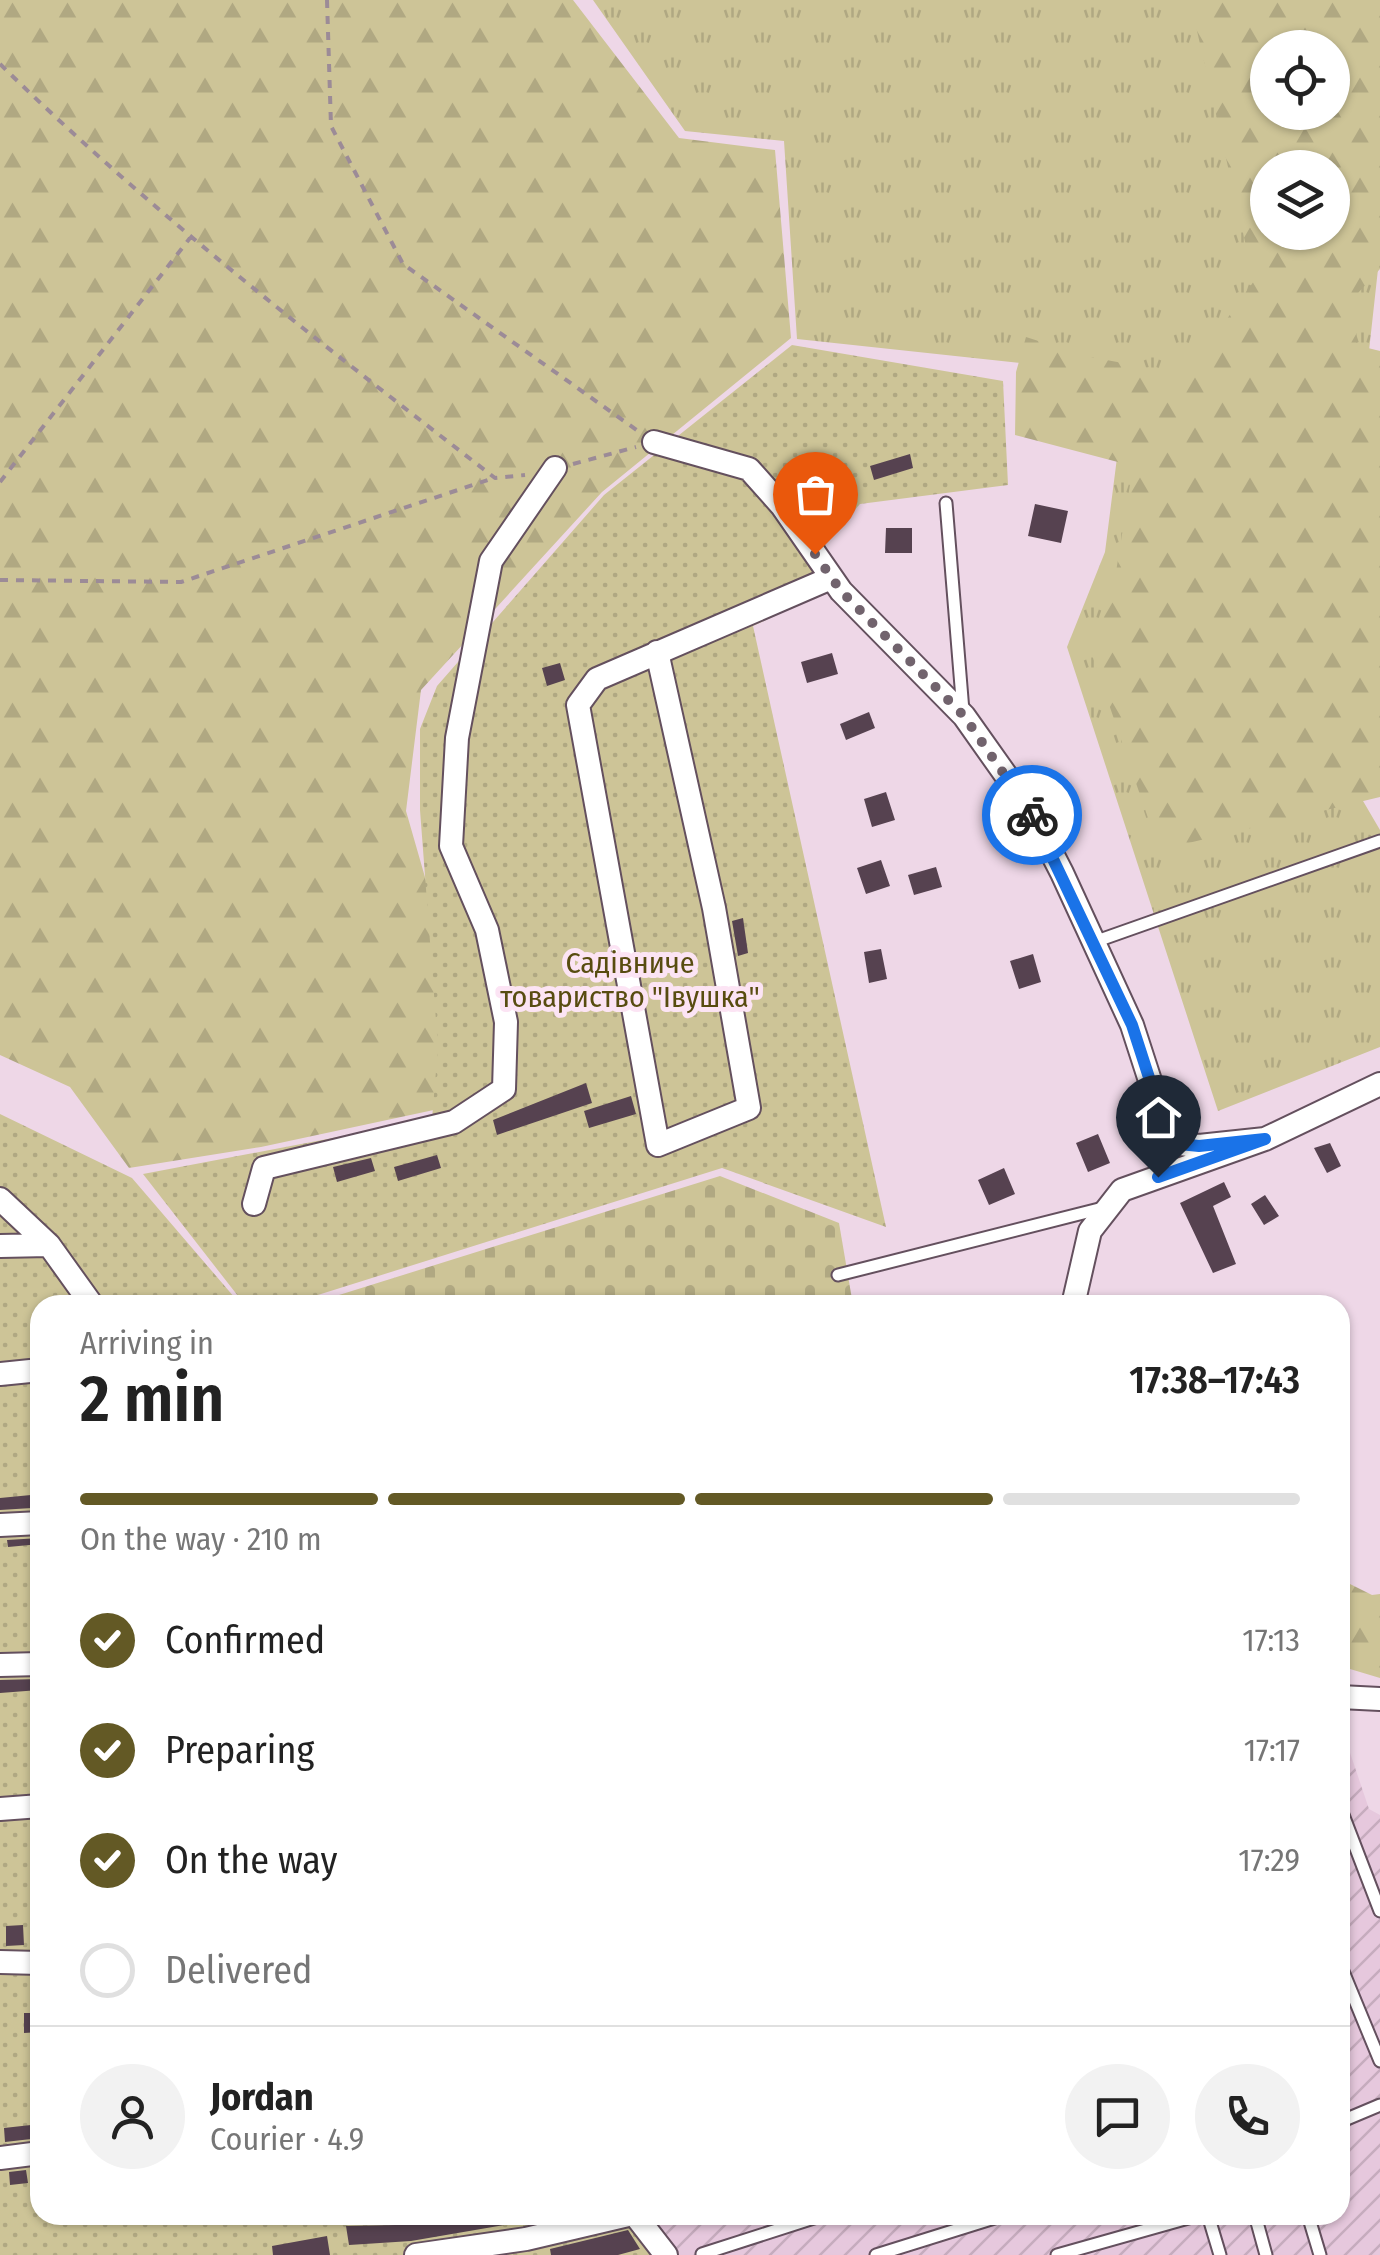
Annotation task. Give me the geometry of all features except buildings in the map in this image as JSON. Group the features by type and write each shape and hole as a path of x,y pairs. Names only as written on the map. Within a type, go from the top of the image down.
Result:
{"street":[{"path":"654,442 748,468 782,506 831,578 964,716 1027,805 1094,942 1132,1025 1166,1130 1180,1144 1199,1146 1265,1139"},
{"path":"254,1204 264,1168 454,1122 504,1089 506,1022 486,930 451,846 456,738 491,561 555,468"},
{"path":"657,652 714,908 749,1108 658,1145 578,705 597,679 657,652 831,578"},
{"path":"1075,1295 1090,1231 1122,1190 1265,1139 1380,1084"},
{"path":"0,1199 49,1245 85,1295"},
{"path":"0,1246 49,1245"},
{"path":"0,1374 30,1371"},
{"path":"0,1525 30,1524"},
{"path":"0,1665 30,1664"},
{"path":"1350,1698 1380,1699"},
{"path":"0,1809 30,1807"},
{"path":"0,1962 30,1963"},
{"path":"0,2158 30,2155"},
{"path":"416,2255 526,2240 589,2225"},
{"path":"640,2225 666,2255"}],"lane":[{"path":"946,503 964,716"},
{"path":"1094,942 1380,841"},
{"path":"838,1275 1112,1206"},
{"path":"1350,1834 1380,1910"},
{"path":"1350,1988 1380,2061"},
{"path":"1350,2117 1380,2105"},
{"path":"702,2254 792,2225"},
{"path":"876,2255 972,2225"},
{"path":"1058,2255 1164,2225"},
{"path":"1211,2225 1220,2255"},
{"path":"1258,2225 1266,2255"},
{"path":"1311,2225 1320,2255"}],"path":[{"path":"327,0 331,126 404,264 654,442"},
{"path":"0,64 104,166 190,238 495,478"},
{"path":"0,482 190,238"},
{"path":"0,580 180,582 495,478 555,468 654,442"}],"shaded area":[{"path":"1350,1753 1369,1809 1380,1815 1380,2255 677,2255 654,2225 1350,2225"}],"green space":[{"path":"0,0 573,0 679,138 775,150 791,338 602,492 421,690 406,811 468,1027 443,1108 261,1147 129,1168 70,1087 0,1055"},
{"path":"593,0 1380,0 1380,251 1367,369 1356,789 1380,830 1380,1047 1218,1111 1067,647 1105,552 1120,434 1067,368 797,339 784,141 685,131"},
{"path":"1190,0 1380,0 1380,269 1358,293 1356,345 1380,351 1380,797 1159,850 1091,652 1116,572 1133,466 1015,435 1016,372 1026,337 1085,356 1187,375 1254,281"},
{"name":"Садівниче товариство \"Івушка\"","path":"792,345 1003,381 1008,485 860,504 825,543 831,590 753,626 886,1227 722,1168 318,1295 237,1295 143,1174 432,1119 438,1047 420,810 420,729 437,686 604,495"},
{"path":"0,1114 132,1178 232,1295 30,1295 30,2225 649,2225 671,2255 0,2255"},
{"path":"720,1176 839,1223 851,1295 339,1295"},
{"path":"1350,1584 1372,1595 1380,1594 1380,1678 1350,1669"}],"way so far":[{"path":"815,554 841,591 964,716 1032,815"}],"route":[{"path":"1032,815 1132,1025 1166,1130 1180,1144 1199,1146 1265,1139 1158,1177"}]}
